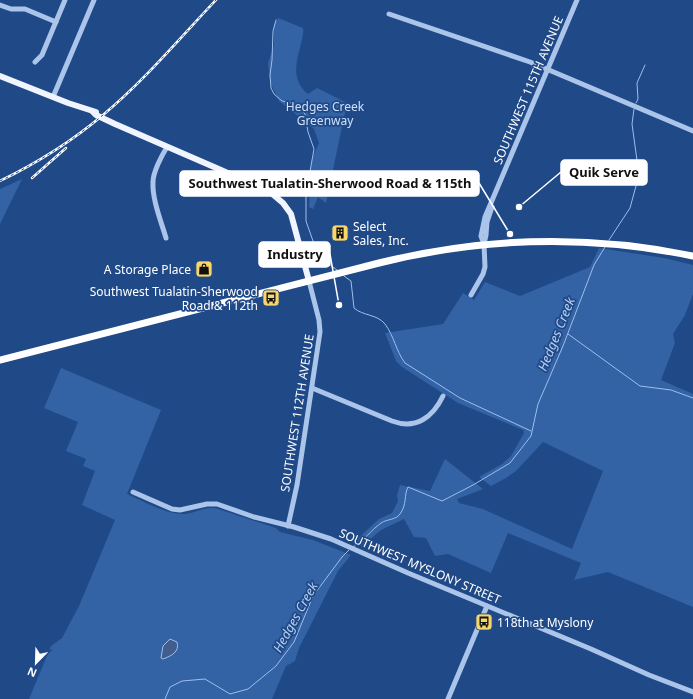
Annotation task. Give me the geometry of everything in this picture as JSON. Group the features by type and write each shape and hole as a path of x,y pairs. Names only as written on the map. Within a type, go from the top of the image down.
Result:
{"highway":[{"path":"0,360 411,255 484,244 550,241 596,243 650,249 693,256"}],"main road":[{"path":"0,76 103,115 119,125 275,196 284,202 293,218 309,281"}],"street":[{"path":"35,62 42,55 65,0"},
{"path":"53,97 94,0"},
{"name":"SOUTHWEST 115TH AVENUE","path":"470,295 484,270 484,244 481,236 482,225 577,0"},
{"path":"0,5 10,9 25,9 56,22"},
{"path":"389,14 530,62 693,131"},
{"path":"166,238 154,194 153,182 167,147"},
{"name":"SOUTHWEST 112TH AVENUE","path":"288,526 297,485 320,328 309,281"},
{"path":"312,388 397,422 407,424 420,421 431,414 443,396"},
{"name":"SOUTHWEST MYSLONY STREET","path":"133,492 172,509 180,510 208,504 217,504 345,545 649,675 693,692"},
{"path":"448,699 487,606"}],"green space":[{"name":"Hedges Creek Greenway","path":"278,18 303,28 296,71 299,83 303,89 308,94 317,88 347,103 326,203 318,197 313,209 309,207 311,161 319,143 314,129 279,101 270,82 268,63 274,45 274,26"},
{"path":"22,179 0,224 0,189"},
{"path":"599,248 664,258 693,265 693,294 685,315 673,334 675,343 661,380 693,394 693,607 608,572 574,580 581,563 508,533 491,573 448,554 435,556 426,538 414,537 404,519 381,530 362,546 354,542 379,519 392,513 398,501 397,495 400,485 430,491 445,459 483,489 457,499 459,503 483,509 572,549 603,471 543,442 516,471 491,486 479,477 502,464 511,456 524,433 523,430 458,403 402,367 396,361 385,333 443,324 463,293 474,300 485,282 520,296 590,267"},
{"path":"61,368 161,410 127,494 155,507 178,514 185,514 207,508 215,508 276,528 280,532 313,540 351,555 338,571 299,648 295,661 286,666 272,699 29,699 51,646 62,638 79,606 115,520 82,505 95,471 83,466 86,459 66,451 78,422 44,408"}],"shaded area":[{"path":"170,639 177,642 178,645 176,651 172,655 163,659 161,658 163,646"}],"waterway":[{"name":"Hedges Creek","path":"276,20 273,31 270,75 271,88 274,94 282,101 296,104 305,114 308,132 314,149 306,194 306,221 313,241 322,259 337,270"},
{"name":"Hedges Creek","path":"636,103 638,99 637,83 645,65"},
{"name":"Hedges Creek","path":"609,240 630,208 639,175 632,124 634,109"},
{"name":"Hedges Creek","path":"353,547 361,542 381,523 398,516 404,507 408,487 442,501 510,463 531,436 538,404 563,346 594,265 605,247"},
{"name":"Hedges Creek","path":"344,276 351,281 354,308 358,311 378,318 385,324 391,333 399,354 405,363 460,398 531,431"},
{"path":"568,334 640,386 671,390 693,398"},
{"name":"Hedges Creek","path":"165,699 170,687 182,681 205,679 230,694 248,689 276,666 294,642 313,596 349,550"}],"railway":[{"path":"0,181 53,151 79,134 103,115 147,74 216,0"},
{"path":"32,178 66,148"}],"place":[{"name":"Quik Serve","path":"519,207"},
{"name":"Select Sales, Inc.","path":"340,233"},
{"name":"Southwest Tualatin-Sherwood Road & 115th","path":"510,234"},
{"name":"A Storage Place","path":"204,269"},
{"name":"Southwest Tualatin-Sherwood Road & 112th","path":"271,298"},
{"name":"Industry","path":"339,305"},
{"name":"118th at Myslony","path":"484,622"}]}
